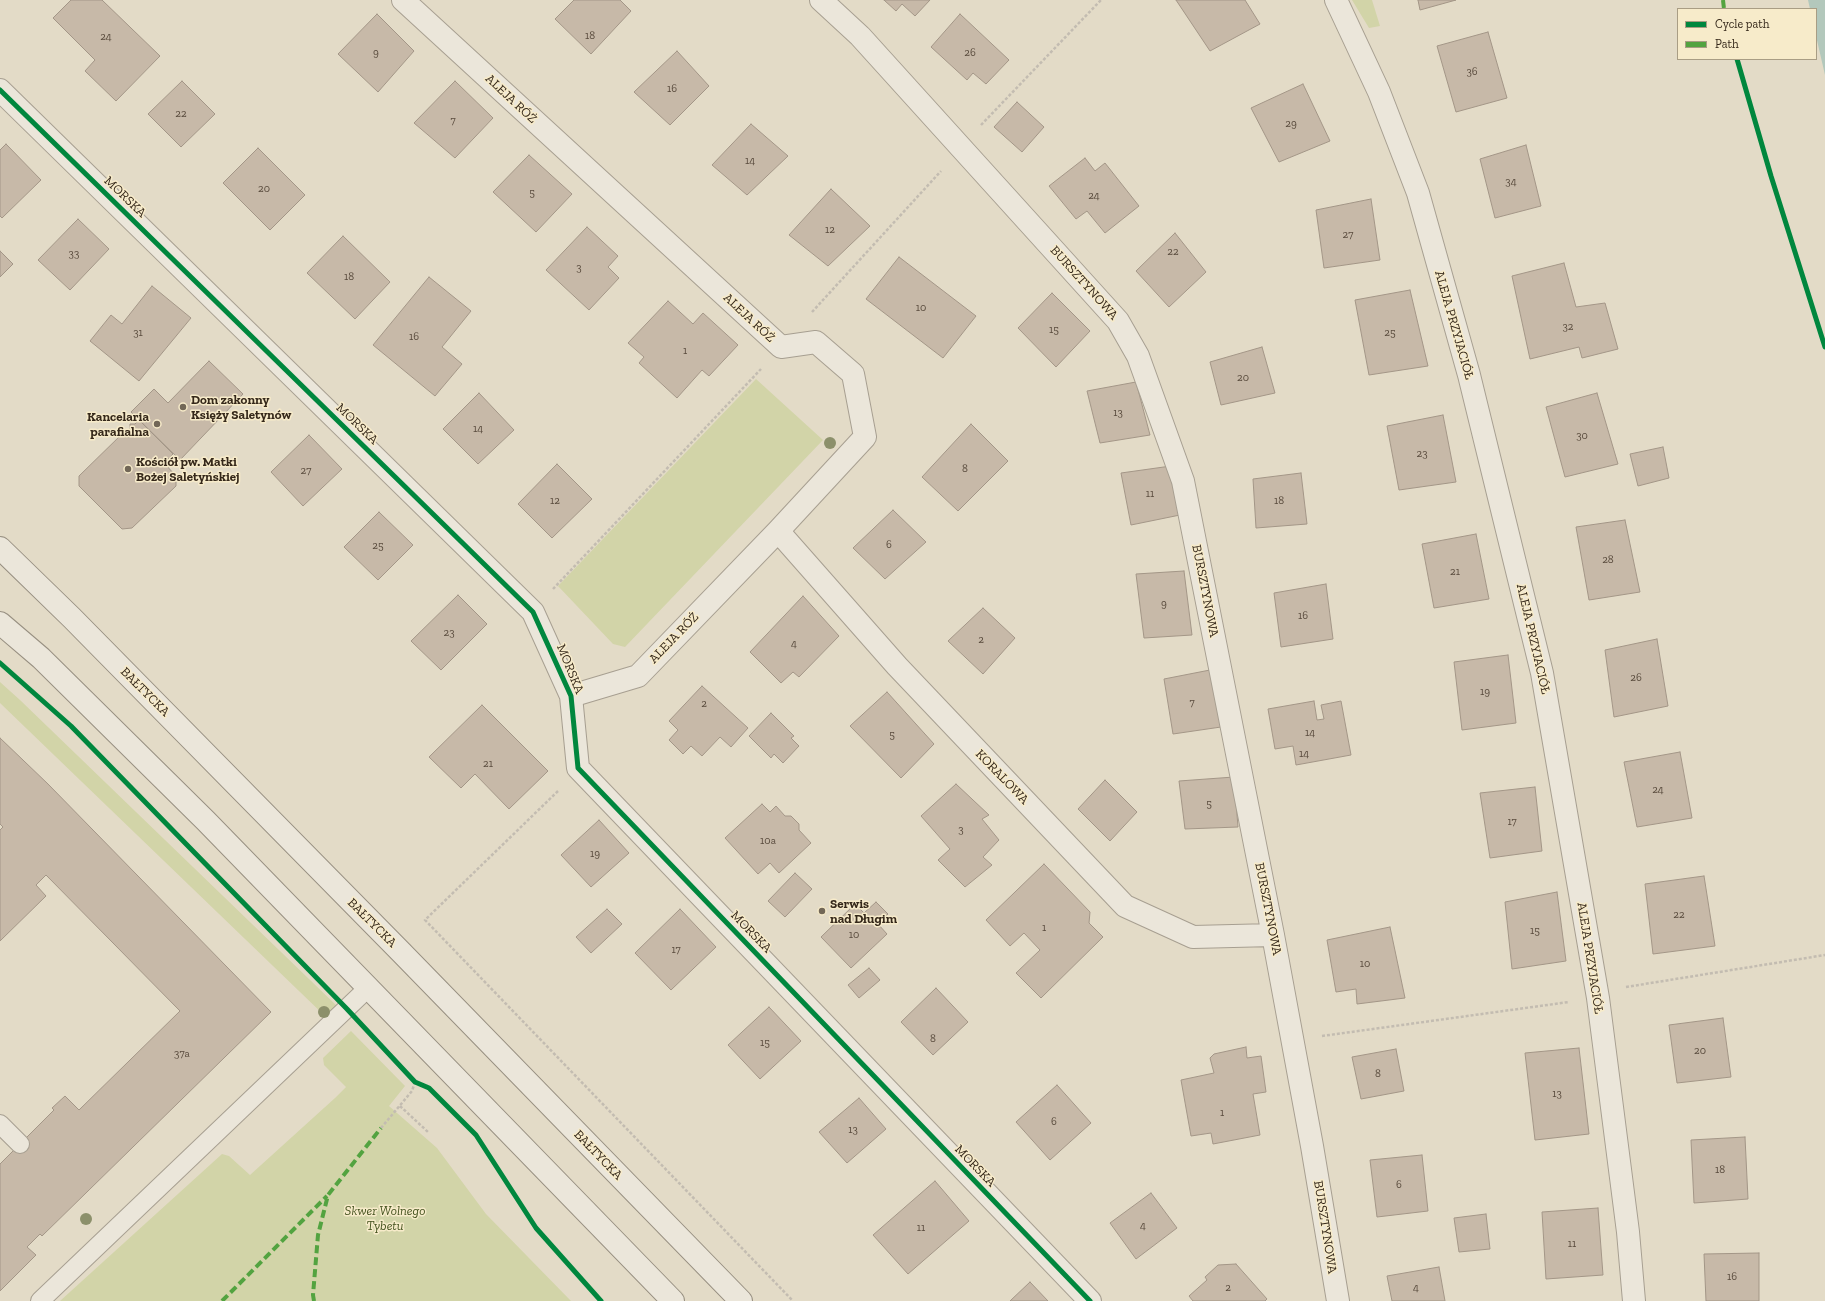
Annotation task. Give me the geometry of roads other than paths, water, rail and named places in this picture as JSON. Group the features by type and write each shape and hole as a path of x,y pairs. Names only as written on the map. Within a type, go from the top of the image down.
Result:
{"street":[{"name":"ALEJA RÓŻ","path":"403,0 781,346 816,342 853,374 865,437 778,531 638,676 571,696"},
{"name":"BURSZTYNOWA","path":"821,0 860,36 1118,321 1138,356 1183,482 1273,935 1312,1146 1338,1301"},
{"name":"ALEJA PRZYJACIÓŁ","path":"1336,0 1379,92 1418,193 1469,375 1542,673 1598,998 1628,1232 1634,1301"},
{"name":"MORSKA","path":"0,90 533,612 571,696 578,768 1090,1301"},
{"name":"KORALOWA","path":"778,531 897,666 1125,906 1193,937 1273,935"},
{"name":"BAŁTYCKA","path":"0,548 72,618 396,946 741,1301"},
{"path":"0,623 41,658 194,810 673,1301"}],"lane":[{"path":"40,1301 368,988"},
{"path":"0,1124 20,1144"}],"place":[{"name":"Dom zakonny Księży Saletynów","path":"183,407"},
{"name":"Kancelaria parafialna","path":"157,424"},
{"name":"Kościół pw. Matki Bożej Saletyńskiej","path":"128,469"},
{"name":"Serwis nad Długim","path":"822,911"}],"park label":[{"name":"Skwer Wolnego Tybetu","path":"385,1218"}]}
